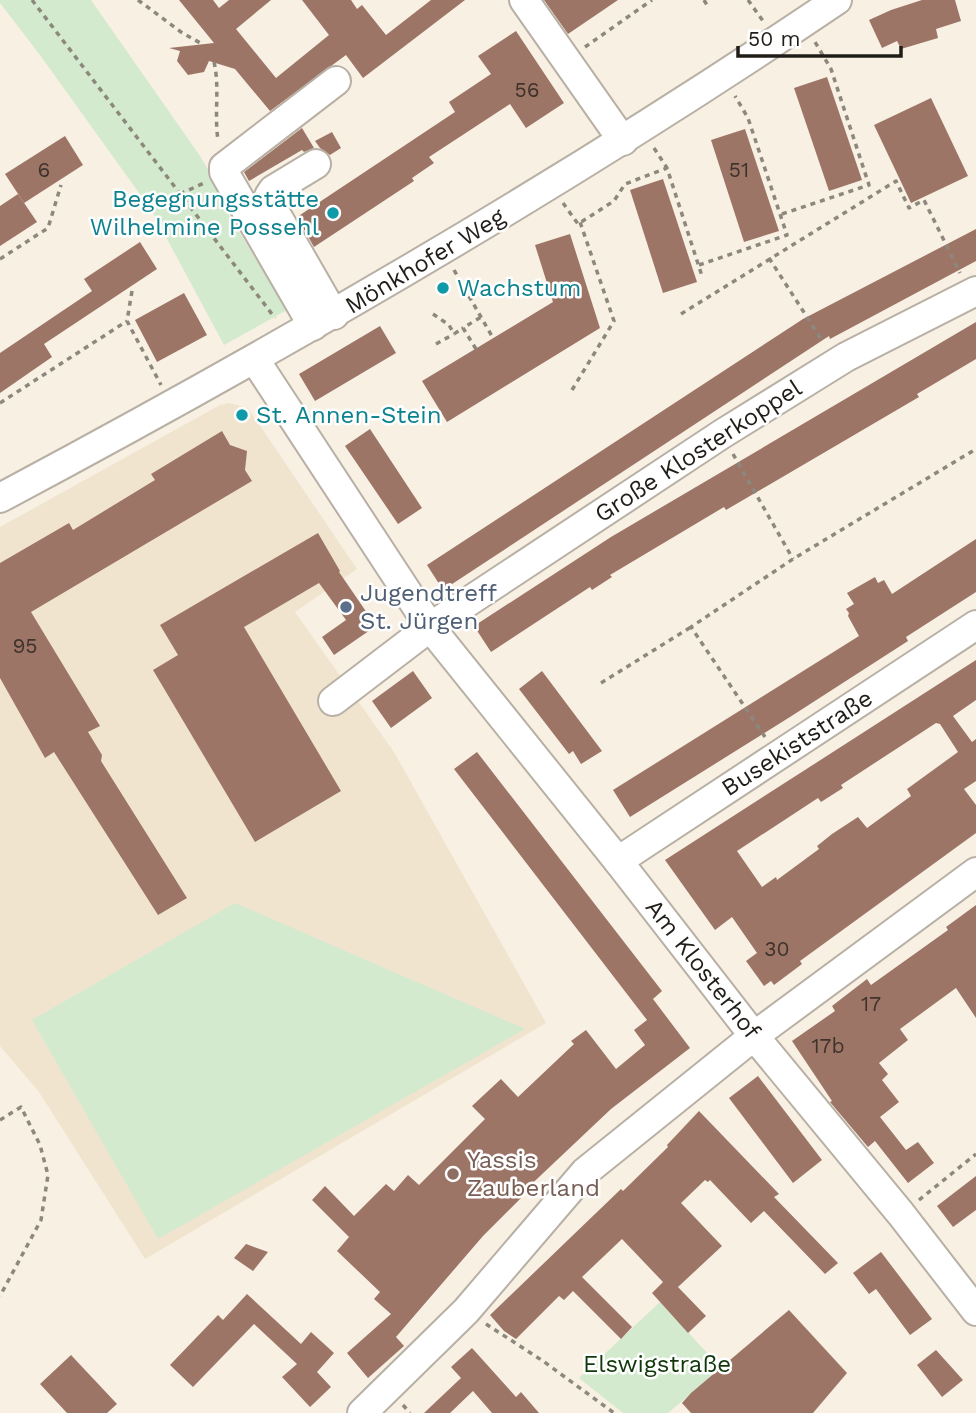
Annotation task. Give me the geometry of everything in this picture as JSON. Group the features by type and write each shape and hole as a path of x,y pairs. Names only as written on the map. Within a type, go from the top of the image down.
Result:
{"street":[{"path":"524,0 566,60 633,135"},
{"name":"Mönkhofer Weg","path":"0,498 255,360 552,186 837,0"},
{"path":"313,327 225,172 226,163 336,82"},
{"path":"313,327 269,196 273,190 316,164"},
{"name":"Große Klosterkoppel","path":"430,627 722,434 837,362 973,292"},
{"name":"Am Klosterhof","path":"255,360 430,627 976,1311"},
{"name":"Busekiststraße","path":"618,861 976,625"},
{"path":"333,701 430,627"},
{"path":"362,1413 466,1311 585,1172 754,1035 976,873"}],"path":[{"path":"32,0 313,327"},
{"path":"138,0 202,44"},
{"path":"566,60 652,0"},
{"path":"704,0 707,5"},
{"path":"782,214 869,185 831,69 804,22"},
{"path":"214,62 218,81 216,125 220,149 226,163"},
{"path":"699,265 787,235 748,118 723,76"},
{"path":"633,135 667,168 702,276"},
{"path":"552,186 578,224 614,201 625,184 667,168"},
{"path":"681,314 896,180 909,208 924,200 973,292"},
{"path":"0,259 48,228 61,185"},
{"path":"572,390 614,321 580,222"},
{"path":"442,251 494,338"},
{"path":"769,258 837,362"},
{"path":"132,291 127,321 172,406"},
{"path":"433,314 449,325 454,334"},
{"path":"436,344 481,317"},
{"path":"0,403 127,321"},
{"path":"463,328 476,349"},
{"path":"722,434 793,559"},
{"path":"601,683 793,559 976,449"},
{"path":"691,627 778,756"},
{"path":"0,1120 22,1107 40,1145 48,1175 41,1220 0,1296"},
{"path":"901,1214 976,1154"},
{"path":"466,1311 543,1361 614,1413"}],"shaded area":[{"path":"229,403 248,408 357,569 295,612 394,752 546,1023 145,1259 39,1092 0,1046 0,527 220,405"}],"green space":[{"path":"0,0 91,0 200,156 226,199 227,212 287,310 224,345 152,211"},
{"path":"235,903 525,1029 158,1239 32,1020"},
{"name":"Elswigstraße","path":"660,1302 721,1368 668,1413 623,1413 579,1378"}],"building":[{"path":"179,0 213,0 219,8 229,0 271,0 236,29 276,78 329,35 302,0 351,0 357,9 362,5 386,35 431,0 465,0 363,78 346,55 270,111 235,69 209,61 204,72 188,75 177,61 180,51 169,48 214,43"},
{"path":"544,0 618,0 568,34"},
{"path":"922,0 955,0 961,21 936,29 938,38 901,49 897,41 882,48 869,20"},
{"path":"516,31 564,103 526,128 510,104 429,157 434,163 412,178 414,181 314,247 297,217 455,112 449,102 491,74 478,56"},
{"path":"827,77 862,180 829,191 794,88"},
{"path":"931,98 968,176 911,203 874,125"},
{"path":"302,128 314,148 304,152 302,150 249,181 244,172"},
{"path":"745,129 779,231 744,242 711,140"},
{"path":"332,132 341,148 330,155 315,141"},
{"path":"65,136 83,165 24,203 5,174"},
{"path":"663,179 697,282 663,293 630,190"},
{"path":"18,194 37,222 0,246 0,206"},
{"path":"976,229 976,261 830,339 829,336 443,590 427,565 803,319"},
{"path":"570,234 600,328 447,422 422,381 553,302 535,245"},
{"path":"140,242 157,269 44,344 52,357 0,393 0,353 92,291 84,279"},
{"path":"184,293 207,335 157,362 135,320"},
{"path":"976,322 976,359 917,394 919,397 726,510 724,507 610,575 612,577 592,590 590,587 491,652 474,626 611,537"},
{"path":"380,326 396,353 315,401 299,374"},
{"path":"370,429 422,508 398,524 345,446"},
{"path":"222,431 230,445 247,451 245,470 252,481 31,612 100,726 88,732 102,755 101,761 187,898 158,915 54,752 45,758 0,678 0,563 69,523 73,530 155,480 151,474"},
{"path":"318,533 339,572 376,626 334,655 322,637 346,620 319,583 244,627 341,791 255,842 153,670 178,655 160,625"},
{"path":"976,539 976,592 906,637 908,641 630,817 613,790 859,636 846,609 854,604 847,593 875,577 878,583 884,580 892,594"},
{"path":"976,660 976,700 953,716 972,742 976,739 976,781 964,789 976,805 976,833 800,961 802,964 774,985 771,981 764,986 746,961 757,953 732,917 715,930 665,860","holes":["936,723 940,724 958,752 907,789 911,796 867,828 858,817 832,834 817,846 819,849 777,880 776,877 762,887 737,851 818,798 821,802 843,788 841,785"]},
{"path":"413,671 432,698 391,728 372,701"},
{"path":"542,671 602,751 581,764 573,751 569,754 519,689"},
{"path":"477,752 662,991 653,999 690,1048 611,1109 520,1195 522,1197 483,1236 396,1337 404,1346 368,1378 347,1353 391,1314 374,1299 380,1292 337,1251 349,1237 312,1200 325,1186 354,1216 386,1184 394,1191 408,1175 419,1185 485,1119 472,1106 501,1079 518,1097 574,1044 571,1041 586,1030 616,1069 645,1045 634,1030 647,1020 454,769"},
{"path":"976,905 976,1018 956,988 900,1029 908,1040 879,1063 888,1074 882,1080 899,1102 880,1117 906,1150 918,1142 934,1163 908,1183 875,1141 868,1147 830,1102 832,1101 792,1041 835,1011 832,1006 867,979 871,985 948,930 946,927"},
{"path":"758,1076 822,1160 793,1183 729,1098"},
{"path":"699,1111 779,1194 774,1197 838,1263 825,1274 764,1211 751,1223 710,1180 705,1180 681,1203 722,1246 678,1287 706,1316 688,1333 652,1293 663,1282 622,1239 582,1277 632,1327 621,1339 573,1291 564,1300 559,1296 516,1339 504,1331 490,1315 621,1189 623,1191 668,1147"},
{"path":"976,1176 976,1210 953,1227 937,1206"},
{"path":"246,1244 268,1252 253,1271 234,1258"},
{"path":"881,1252 932,1319 910,1335 876,1289 869,1294 853,1273"},
{"path":"247,1294 301,1344 311,1332 334,1353 317,1372 331,1387 310,1407 282,1377 297,1364 254,1324 193,1387 170,1365 218,1315 223,1320"},
{"path":"789,1310 847,1373 813,1413 691,1413 682,1403 691,1393"},
{"path":"472,1348 516,1397 521,1392 539,1413 492,1413 473,1391 450,1413 424,1413 461,1378 451,1367"},
{"path":"936,1350 963,1380 942,1397 917,1365"},
{"path":"71,1355 117,1404 107,1413 67,1413 40,1384"}],"place":[{"name":"Begegnungsstätte Wilhelmine Possehl","path":"333,213"},
{"name":"Wachstum","path":"443,288"},
{"name":"St. Annen-Stein","path":"242,415"},
{"name":"Jugendtreff St. Jürgen","path":"346,607"},
{"name":"Yassis Zauberland","path":"453,1174"}]}
